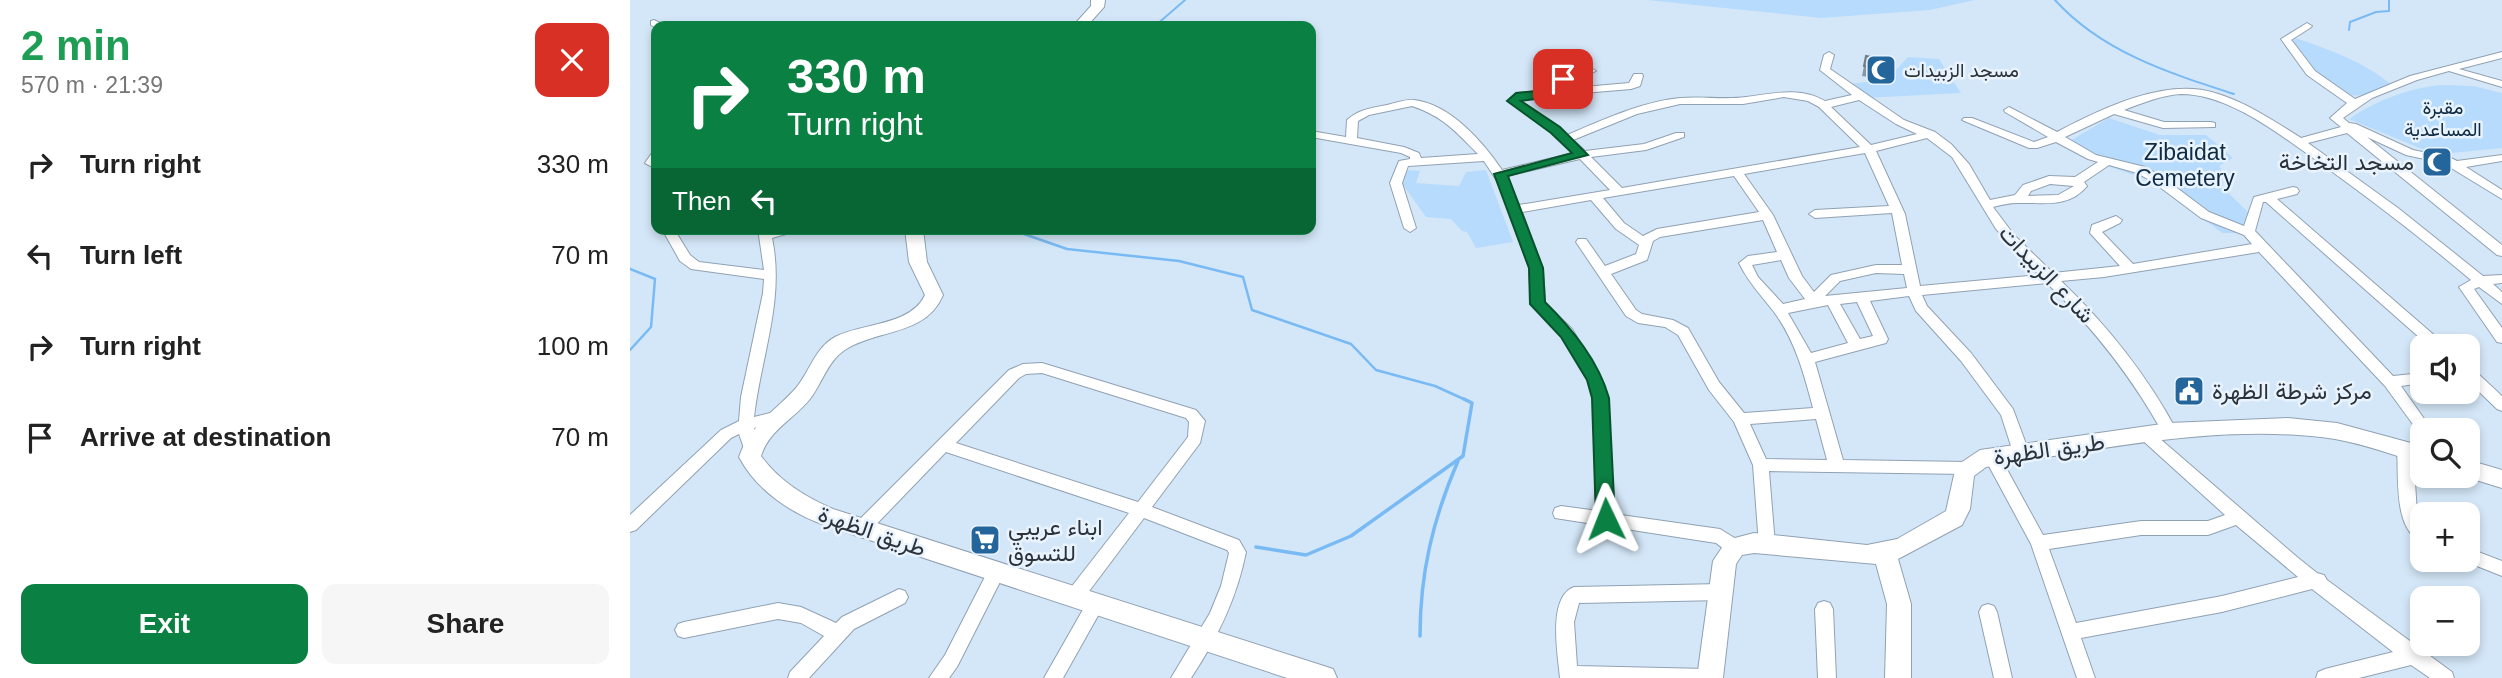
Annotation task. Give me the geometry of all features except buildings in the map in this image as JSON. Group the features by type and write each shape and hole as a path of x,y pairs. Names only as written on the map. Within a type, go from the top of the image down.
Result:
{"main road":[{"path":"1084,21 1097,7 1098,0"},
{"path":"751,450 764,430 803,393 819,363 836,346 857,335 911,319 930,306 934,295 918,262 915,235"},
{"name":"طريق الظهرة","path":"1735,547 1747,543 1867,555 1885,553 1904,547 1954,518 1959,509 1967,468 1975,461 2169,431 2313,428 2410,452"},
{"name":"طريق الظهرة","path":"751,450 750,457 756,467 785,495 812,510 861,529 1206,639 1301,674 1324,678"},
{"path":"2480,473 2502,479"},
{"path":"1709,678 1725,561 1735,547"},
{"path":"1885,553 1899,604 1898,678"}],"street":[{"path":"2308,26 2288,36 2288,43 2311,73 2353,102"},
{"name":"شارع الزبيدات","path":"1829,55 1825,70 1859,97 1904,124 1931,134 1950,148 1968,170 2003,230 2113,343 2141,379 2169,431"},
{"path":"2336,118 2353,102 2411,79 2502,55"},
{"path":"2453,70 2501,83"},
{"path":"1554,93 1559,81 1591,71"},
{"path":"1619,192 1566,139 1513,101 1521,95 1631,86 1636,84 1638,76"},
{"path":"1968,120 1998,130 2028,146 2056,138 2115,110 2154,97 2182,91 2202,92 2232,101 2259,114 2437,242 2502,299"},
{"path":"1566,139 1652,106 1680,101 1743,101 1784,94 1811,98 1823,105 1869,149 1897,209 1914,291 1928,318 1966,357 2008,413 2021,452"},
{"path":"1823,105 1859,97"},
{"path":"1351,141 1353,120 1359,114 1413,103 1447,116 1500,174 1536,268 1538,304 1567,333 1598,388 1606,519"},
{"path":"2010,110 2056,138 2108,162 2141,170 2205,215 2248,232 2390,382 2416,418"},
{"path":"2115,110 2163,125 2211,125"},
{"path":"2336,118 2347,130 2502,252"},
{"path":"2336,118 2410,153 2456,165 2498,190"},
{"path":"2297,142 2347,130"},
{"path":"1513,210 1869,149 1931,134"},
{"path":"1316,135 1411,152 1416,160"},
{"path":"1500,174 1582,155 1634,149 1680,135"},
{"path":"1410,228 1396,183 1403,163 1416,160 1488,158"},
{"path":"2456,165 2502,158"},
{"path":"2020,199 2027,188 2049,180 2077,181 2108,162"},
{"path":"1737,172 1767,215 1796,278 1813,300"},
{"path":"1986,204 2020,199 2038,203 2056,200 2078,190 2081,186 2077,181"},
{"path":"2248,232 2253,224 2255,203 2293,191"},
{"path":"1594,196 1620,226 1645,243"},
{"path":"2269,198 2423,334"},
{"path":"1815,214 1897,209"},
{"path":"1602,271 1642,257 1645,243 1650,236 1673,229 1767,215"},
{"path":"2116,220 2096,228 2096,233 2130,269"},
{"path":"672,235 685,258 696,266 769,275"},
{"path":"751,450 744,425 768,312 769,275 765,235"},
{"path":"1582,242 1631,313 1638,318 1668,323 1683,332 1714,386 1740,419 1762,464 1767,545"},
{"path":"1780,310 1813,300 1862,299 1914,291 2049,279 2130,269 2262,247"},
{"path":"1786,255 1753,259 1745,263 1753,279 1780,310 1807,359 1837,466"},
{"path":"1813,300 1836,278 1876,269 1910,270"},
{"path":"2502,279 2469,285 2468,294 2502,338"},
{"path":"1831,299 1857,346"},
{"path":"1807,359 1878,341 1882,336 1862,299"},
{"path":"861,529 946,446 1014,374 1033,367 1191,414 1197,421 1195,439 1139,509 1085,601 1053,678"},
{"path":"2390,382 2410,380"},
{"path":"2480,384 2502,405"},
{"path":"1740,419 1821,413"},
{"path":"630,525 718,440 744,425 778,417"},
{"path":"2146,435 2238,517 2410,654"},
{"path":"946,446 1223,539 1238,552 1236,566 1206,639 1180,678"},
{"path":"1992,457 2039,543 2086,678"},
{"path":"1762,464 1967,468"},
{"path":"2410,517 2411,488"},
{"path":"1562,513 1720,536 1735,547"},
{"path":"2039,543 2141,528 2208,528 2238,517"},
{"path":"2480,560 2502,569"},
{"path":"938,678 951,661 996,572"},
{"path":"2070,632 2222,604 2318,580"},
{"path":"1709,678 1569,676 1567,604 1574,594 1722,592"},
{"path":"797,678 836,633 872,608 899,597"},
{"path":"1824,609 1828,678"},
{"path":"684,630 778,611 793,611 814,619 836,633"},
{"path":"1988,612 2003,678"},
{"path":"2325,678 2350,675 2412,656 2445,678"}],"green space":[{"path":"1647,0 1975,0 1930,10 1821,18"},
{"path":"2295,38 2360,64 2394,87 2360,95 2335,91 2313,75 2290,50"},
{"path":"1908,57 1939,59 1961,93 1866,98 1848,84 1887,80"},
{"name":"مقبرة المساعدية","path":"2441,85 2473,86 2502,93 2502,148 2452,153 2422,149 2349,119 2393,96"},
{"name":"Zibaidat Cemetery","path":"2109,118 2160,135 2206,135 2233,158 2219,166 2223,172 2213,178 2249,213 2246,233 2222,233 2157,183 2090,160 2068,142"},
{"path":"1408,170 1420,171 1416,183 1459,186 1466,172 1486,170 1513,242 1476,248 1467,232 1462,231 1451,219 1426,217 1401,182"}],"waterway":[{"path":"1161,21 1185,0"},
{"path":"2055,0 2094,34 2115,47 2161,69 2234,94"},
{"path":"2349,30 2350,22 2376,12 2389,11 2389,0"},
{"path":"1027,235 1067,249 1179,261 1243,277 1252,310 1351,344 1376,370 1435,386 1468,401"},
{"path":"630,269 655,279 651,327 630,350"},
{"path":"1464,399 1468,401"},
{"path":"1256,547 1306,555 1351,536 1463,456 1472,403 1468,401"},
{"path":"1420,636 1425,568 1435,525 1458,461"}],"place":[{"name":"مسجد الزبيدات","path":"1881,70"},
{"name":"مسجد التخاخة","path":"2437,162"},
{"name":"مركز شرطة الظهرة","path":"2189,391"},
{"name":"ابناء عريبي للتسوق","path":"985,540"}],"route":[{"path":"1563,79 1556,83 1554,93 1521,95 1516,96 1513,101 1556,130 1582,155 1500,174 1536,268 1538,284 1535,295 1538,304 1567,333 1595,379 1601,398 1606,519"}]}
